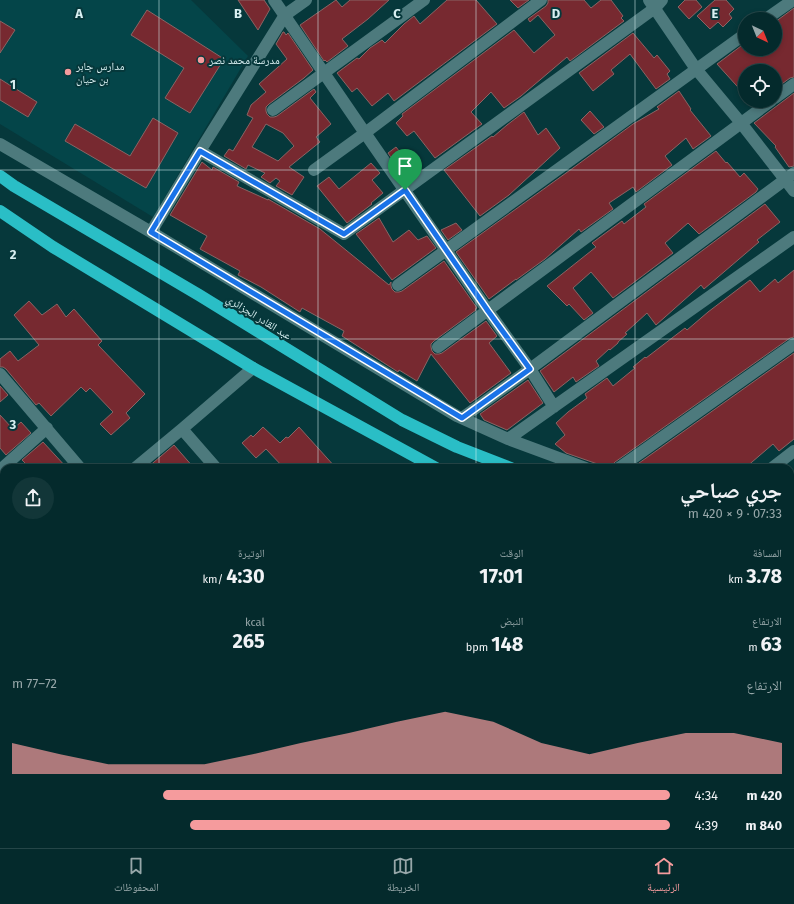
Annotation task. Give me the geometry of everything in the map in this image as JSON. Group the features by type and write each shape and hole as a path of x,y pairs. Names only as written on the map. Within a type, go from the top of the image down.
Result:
{"highway":[{"name":"عبد القادر الجزائري","path":"0,176 21,190 206,299 402,420 457,447 501,464"},
{"path":"0,211 53,247 253,368 429,464"}],"street":[{"path":"274,0 488,311 530,369 554,407"},
{"path":"151,232 285,15 306,0"},
{"path":"273,110 424,0"},
{"path":"314,170 541,0"},
{"path":"776,12 793,0"},
{"path":"200,151 344,234 655,3 696,69 741,123 790,176 794,191"},
{"path":"398,285 738,39"},
{"path":"782,93 794,84"},
{"path":"438,347 761,108"},
{"path":"0,144 151,232 462,418 508,440 575,464"},
{"path":"462,418 790,176"},
{"path":"508,440 794,237"},
{"path":"625,464 794,344"},
{"path":"141,464 253,368"},
{"path":"0,374 77,464"},
{"path":"7,464 47,428"},
{"path":"182,429 213,464"},
{"path":"777,464 794,451"}],"shaded area":[{"path":"0,0 191,0 248,56 153,217 0,124"}],"building":[{"path":"238,0 264,0 270,9 258,30"},
{"path":"336,0 342,7 350,0 389,0 368,19 342,39 348,46 327,62 325,60 324,61 300,25"},
{"path":"447,0 476,0 497,24 394,101 388,93 372,106 357,88 352,92 337,73 357,58 359,59 370,48 382,40 385,43 414,16 420,24"},
{"path":"510,0 529,0 518,8"},
{"path":"548,0 584,0 591,8 601,0 611,0 623,16 621,18 624,21 570,61 567,57 521,96 504,108 491,92 471,112 482,124 435,158 414,131 407,136 396,123 403,116 402,114 514,30 534,53 555,35 538,15 530,22 528,19 546,6"},
{"path":"685,0 696,0 702,7 689,19 678,7"},
{"path":"715,0 726,0 734,9 729,14 732,18 723,27 718,22 710,29 697,16"},
{"path":"794,8 794,77 782,84 782,64 738,64 738,87 717,64 738,48 738,56 782,56 782,17"},
{"path":"147,10 224,59 190,113 165,98 184,68 131,35"},
{"path":"0,21 15,30 0,53"},
{"path":"283,32 286,35 288,33 313,70 269,104 266,107 267,114 270,117 277,116 314,89 316,92 310,98 331,124 316,137 320,142 289,167 304,177 292,195 276,186 280,181 276,178 270,183 261,177 265,173 248,165 246,169 224,156 229,149 233,151 253,118 247,115 251,105 266,92 259,84 287,59 276,44","holes":["266,124 283,133 294,146 278,161 252,147"]},
{"path":"633,33 654,58 657,55 670,71 667,74 670,79 656,89 630,54 611,70 614,74 593,91 579,73"},
{"path":"0,79 37,102 28,117 0,100"},
{"path":"679,91 691,109 690,110 711,136 693,149 686,138 665,156 672,165 636,192 633,187 609,203 613,209 581,232 579,229 545,259 489,299 456,252 633,124 659,109 657,107"},
{"path":"794,93 794,166 789,167 775,147 776,146 754,123 774,108 782,108 782,102"},
{"path":"590,111 604,127 594,134 581,120"},
{"path":"524,112 538,135 546,128 560,148 509,195 480,216 444,170 492,136 493,137"},
{"path":"153,118 178,133 146,188 65,141 75,124 130,156"},
{"path":"396,147 414,170 405,178 388,153"},
{"path":"716,151 740,177 744,173 758,189 756,192 699,234 688,223 665,243 673,253 613,298 591,272 573,288 593,313 584,320 569,304 567,306 547,286 596,247 592,243 622,221 624,224 646,207 644,204"},
{"path":"202,162 212,170 213,167 239,182 237,186 268,199 320,229 389,285 391,282 392,289 395,292 402,291 444,261 477,308 434,341 431,344 432,351 435,354 442,353 486,321 497,336 489,343 511,373 470,403 431,354 417,381 399,370 398,372 342,336 344,331 302,308 300,312 261,287 238,275 240,271 200,249 207,236 170,215"},
{"path":"371,163 380,173 372,180 383,193 371,203 372,204 347,223 317,186 329,177 339,189"},
{"path":"765,204 780,222 757,240 759,242 704,289 701,285 656,325 647,313 625,333 627,334 618,343 596,361 599,366 576,382 573,377 554,392 540,371"},
{"path":"379,218 393,242 409,230 418,240 427,236 436,248 392,280 356,234"},
{"path":"456,223 462,230 448,240 441,230"},
{"path":"794,270 794,337 790,338 613,464 598,464 566,453 555,444 565,435 556,423 587,398 585,394 607,378 613,386 635,368 633,367 645,357 646,358 685,328 687,330 750,280 760,292 775,279 778,283"},
{"path":"29,301 42,315 57,304 66,317 74,309 102,341 98,345 145,394 126,413 130,418 111,435 100,424 113,412 90,388 86,392 81,387 51,416 39,403 36,405 6,369 0,367 0,359 10,351 18,361 39,345 14,315"},
{"path":"794,353 794,439 779,451 773,444 750,464 638,464"},
{"path":"528,380 543,403 507,430 484,420 480,414"},
{"path":"0,386 8,395 0,402"},
{"path":"0,415 13,429 21,422 31,433 6,455 0,448"},
{"path":"263,427 280,443 286,437 288,438 299,427 332,464 280,464 266,449 256,458 242,443 251,435 253,437"},
{"path":"43,442 63,464 26,464 22,460"},
{"path":"174,445 191,464 152,464"}],"place":[{"name":"مدرسة محمد نصر","path":"201,60"},
{"name":"مدارس جابر بن حيان","path":"68,72"}],"route":[{"path":"200,151 344,234 405,190 488,311 530,369 462,418 151,232 200,151"}]}
